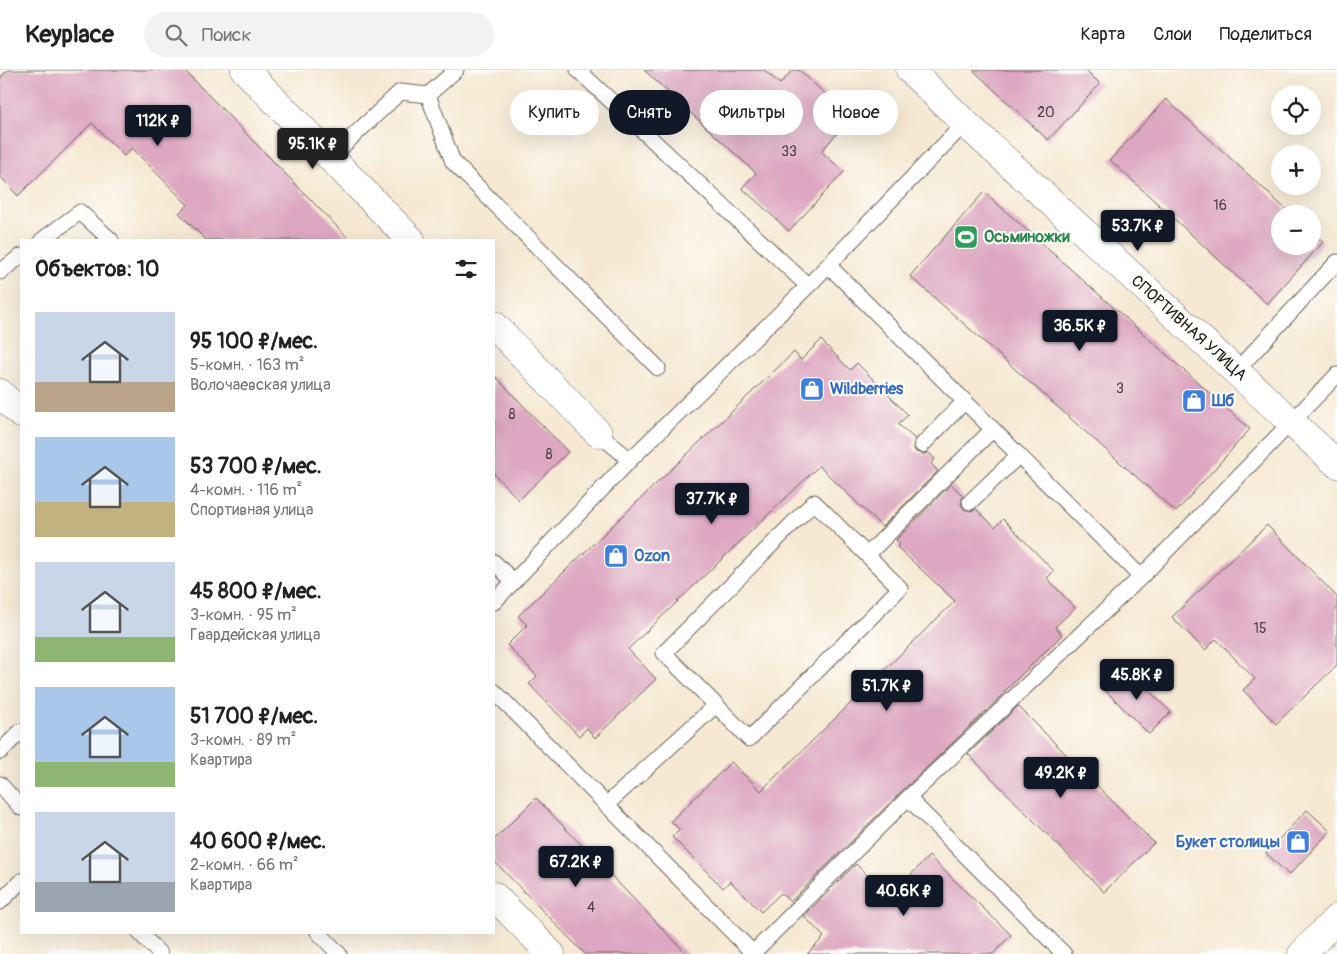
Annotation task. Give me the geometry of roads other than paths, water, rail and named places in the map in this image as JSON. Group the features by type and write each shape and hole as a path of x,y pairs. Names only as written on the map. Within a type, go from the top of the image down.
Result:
{"street":[{"path":"245,70 410,239"},
{"name":"СПОРТИВНАЯ УЛИЦА","path":"910,70 1337,464"},
{"path":"495,326 598,432"},
{"path":"0,393 20,413"},
{"path":"495,897 551,954"},
{"path":"1302,954 1337,918"}],"lane":[{"path":"331,157 400,92 428,95 456,70"},
{"path":"578,70 808,286"},
{"path":"428,95 452,162 658,368"},
{"path":"495,601 630,460 829,266 966,123"},
{"path":"43,239 80,212 110,239"},
{"path":"0,272 20,257"},
{"path":"1236,371 1337,262"},
{"path":"829,266 1141,576"},
{"path":"495,692 753,953 908,798 1141,576 1337,375"},
{"path":"922,445 965,401"},
{"path":"867,555 993,429"},
{"path":"598,432 630,460"},
{"path":"970,502 1019,455"},
{"path":"814,502 900,588 749,739 716,705 664,653 814,502"},
{"path":"495,563 514,581"},
{"path":"606,806 716,705"},
{"path":"0,752 20,732"},
{"path":"0,784 20,807"},
{"path":"908,798 1064,954"},
{"path":"0,902 20,882"},
{"path":"141,934 160,954"},
{"path":"320,934 339,954"}],"place":[{"name":"Осьминожки","path":"966,237"},
{"name":"Wildberries","path":"812,389"},
{"name":"Шб","path":"1194,401"},
{"name":"Ozon","path":"616,556"},
{"name":"Букет столицы","path":"1298,842"}]}
